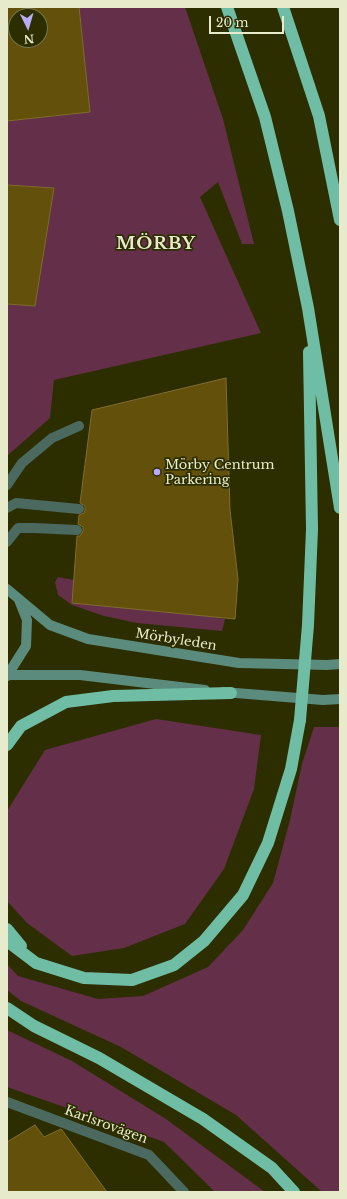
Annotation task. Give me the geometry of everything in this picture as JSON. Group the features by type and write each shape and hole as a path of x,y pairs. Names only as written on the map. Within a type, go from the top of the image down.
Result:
{"highway":[{"path":"227,7 265,117 288,211 308,308 340,508"},
{"path":"283,7 319,116 340,220"},
{"path":"7,941 36,963 84,978 132,980 174,965 204,941 243,895 268,842 291,769 300,720 308,625 312,529 308,308"},
{"path":"7,745 21,726 66,702 113,696 231,693"},
{"path":"7,929 36,963"},
{"path":"7,1008 34,1026 99,1058 203,1119 272,1168 294,1192"}],"street":[{"name":"Mörbyleden","path":"7,589 50,625 88,639 239,663 340,664"},
{"path":"8,675 26,646 27,620 19,600"},
{"path":"8,675 80,675 231,693 324,700 340,699"}],"lane":[{"path":"7,485 22,463 52,438 79,426"},
{"path":"7,508 16,503 79,510"},
{"path":"7,542 18,528 77,530"},
{"name":"Karlsrovägen","path":"7,1102 149,1155 184,1192"}],"shaded area":[{"path":"79,7 185,7 223,119 254,244 242,244 218,182 200,197 261,333 54,380 50,418 7,456 7,304 35,306 54,189 8,185 7,121 90,112"},
{"path":"58,577 74,580 128,604 225,619 222,631 137,623 104,616 72,605 58,595 55,582"},
{"path":"156,719 261,735 254,789 224,869 185,924 124,948 72,956 27,923 7,901 7,811 45,750"},
{"path":"314,727 339,727 340,734 340,1192 322,1192 236,1115 121,1047 21,1001 7,990 7,964 18,976 98,999 143,996 208,967 243,930 273,883 290,820 302,764"},
{"path":"7,1030 72,1061 166,1119 265,1192 215,1192 164,1142 7,1087"}],"building":[{"path":"7,7 79,7 90,112 7,121"},
{"path":"7,185 54,188 35,306 7,304"},
{"name":"Mörby Centrum Parkering","path":"226,378 230,510 238,579 235,619 72,603 77,536 80,536 83,531 83,527 78,524 79,515 84,513 85,510 85,506 80,503 92,410"},
{"path":"35,1125 44,1137 61,1129 107,1192 7,1192 7,1142"}],"place":[{"name":"Mörby Centrum Parkering","path":"157,472"}],"district":[{"name":"MÖRBY","path":"156,244"}]}
